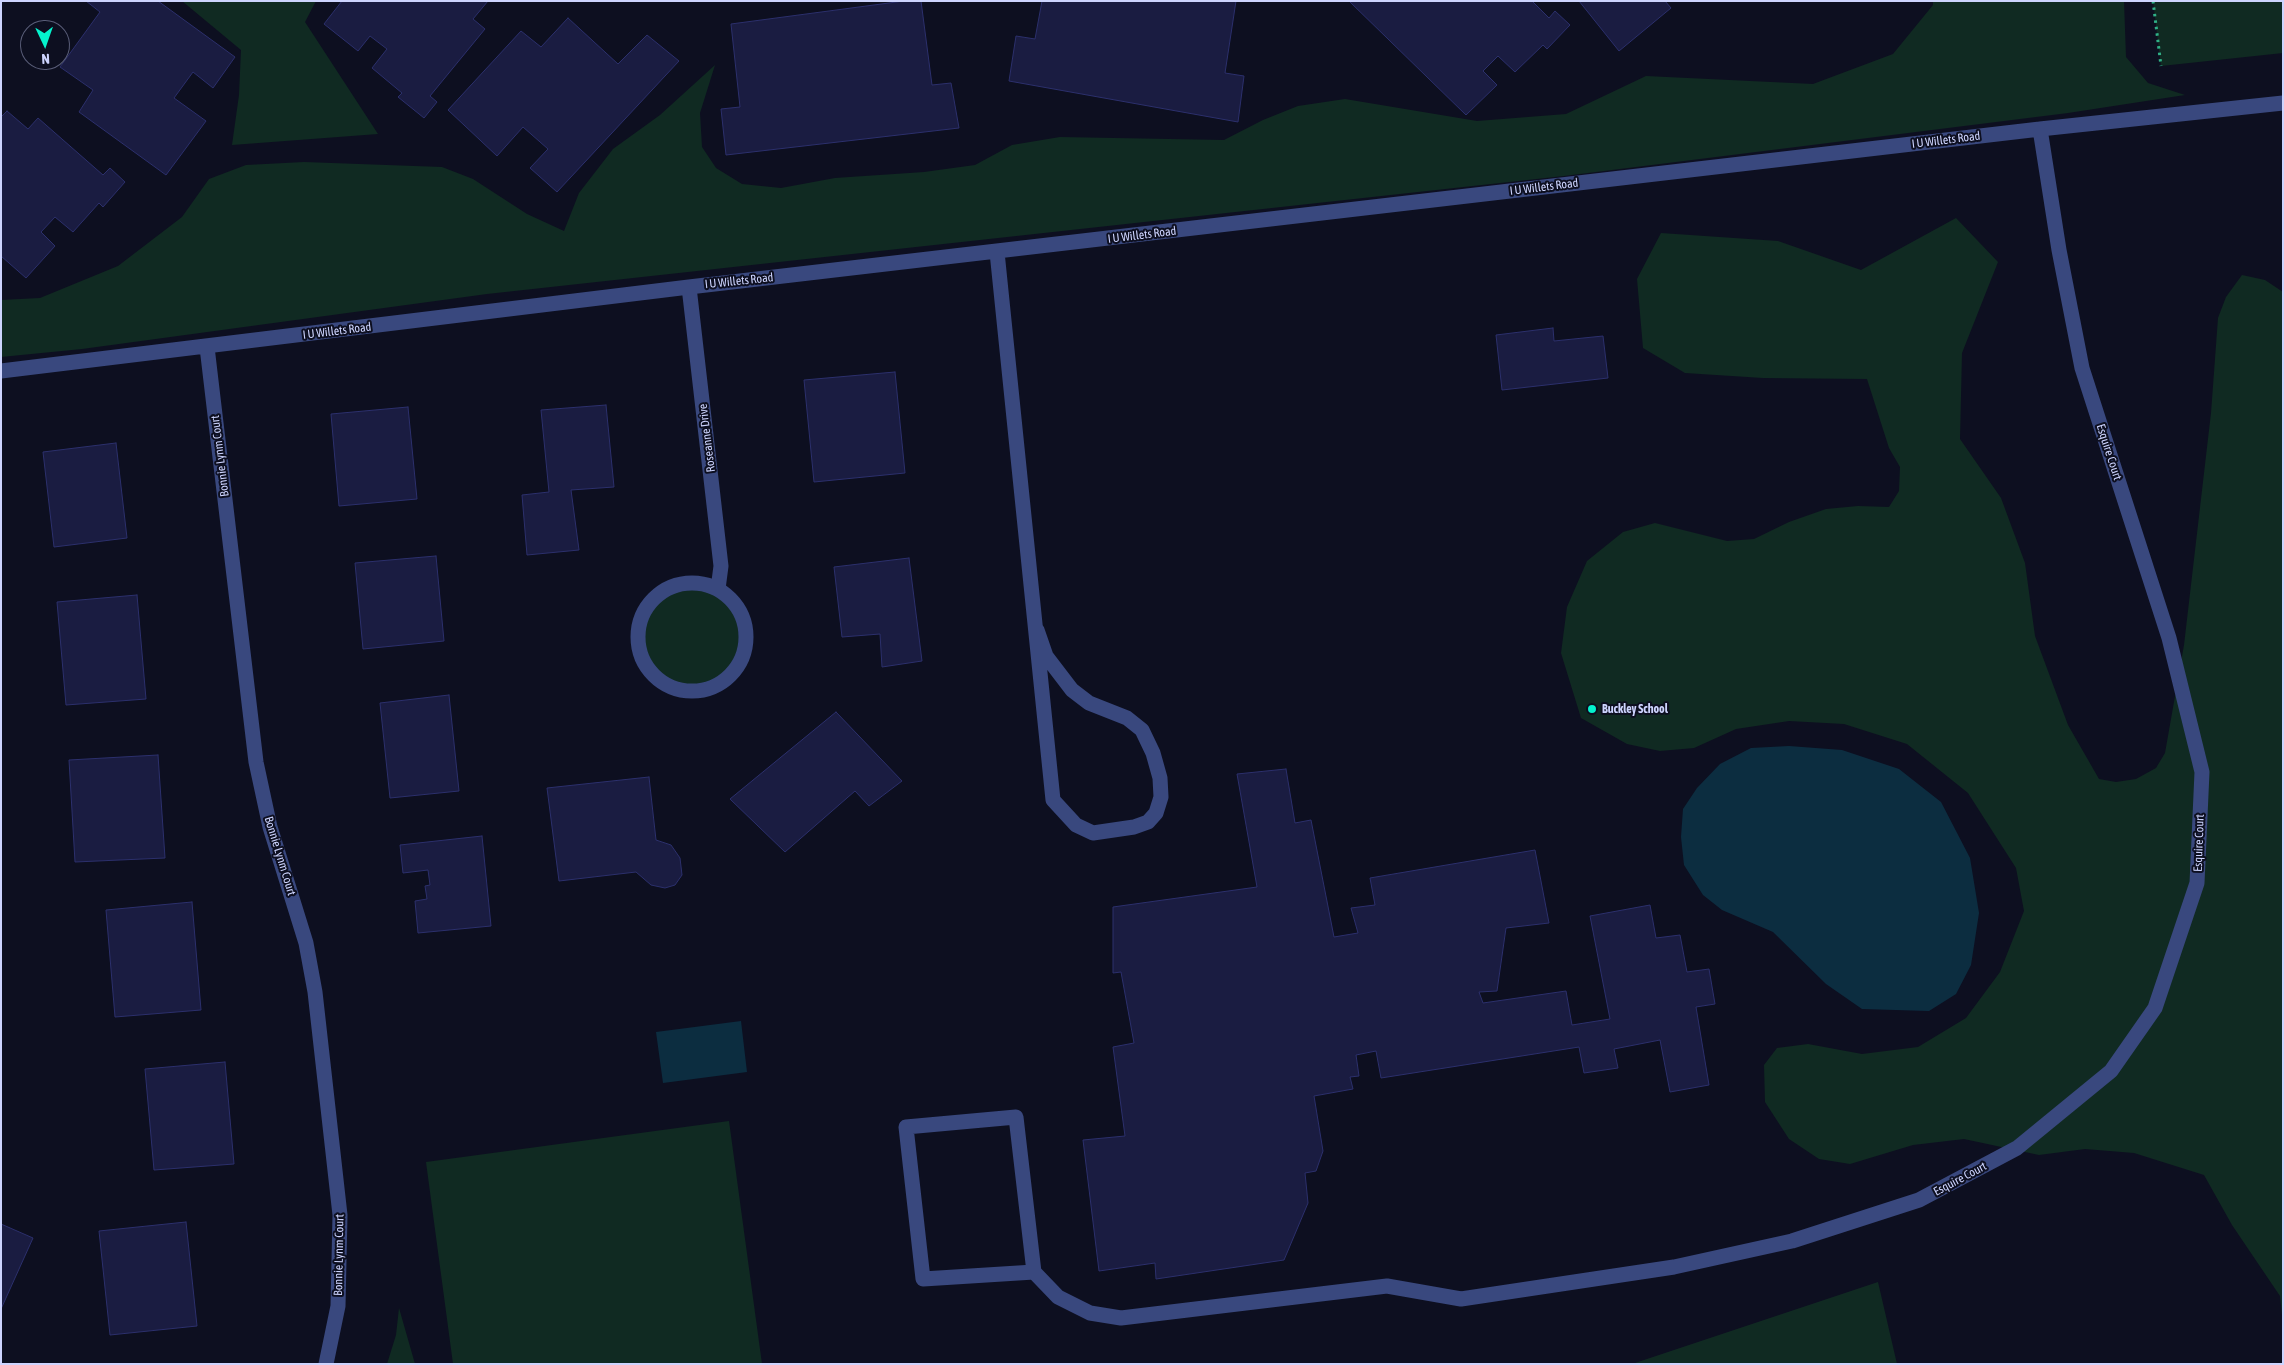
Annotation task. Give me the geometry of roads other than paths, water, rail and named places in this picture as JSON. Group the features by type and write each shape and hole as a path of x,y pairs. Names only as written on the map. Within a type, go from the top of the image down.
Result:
{"street":[{"name":"I U Willets Road","path":"1,371 689,287 2040,129 2283,103"},
{"name":"Esquire Court","path":"1034,1272 1058,1297 1090,1313 1121,1318 1387,1286 1461,1299 1674,1267 1792,1241 1919,1200 2017,1148 2111,1071 2155,1008 2198,883 2202,772 2170,638 2082,368 2059,250 2040,129"},
{"path":"997,252 1053,800 1076,825 1093,833 1134,827 1148,822 1156,813 1161,798 1160,778 1153,753 1142,730 1127,718 1089,703 1072,690 1046,656 1037,630"},
{"name":"Roseanne Drive","path":"689,287 721,566 718,589"},
{"name":"Bonnie Lynm Court","path":"207,347 256,762 270,827 306,942 315,992 340,1215 338,1306 326,1364"},
{"path":"698,583 718,589 734,603 744,622 746,644 740,664 726,680 707,690 686,691 666,685 649,672 640,653 638,631 644,611 658,595 677,585 698,583"},
{"path":"1016,1117 1034,1272 923,1278 906,1127 1016,1117"}],"water":[{"path":"1789,746 1842,750 1899,769 1941,802 1970,858 1979,913 1971,965 1956,994 1929,1011 1862,1009 1826,984 1773,932 1722,910 1703,895 1684,865 1681,837 1683,809 1697,788 1720,764 1751,748"},
{"path":"741,1021 747,1072 663,1083 656,1032"}],"place":[{"name":"Buckley School","path":"1592,709"}]}
